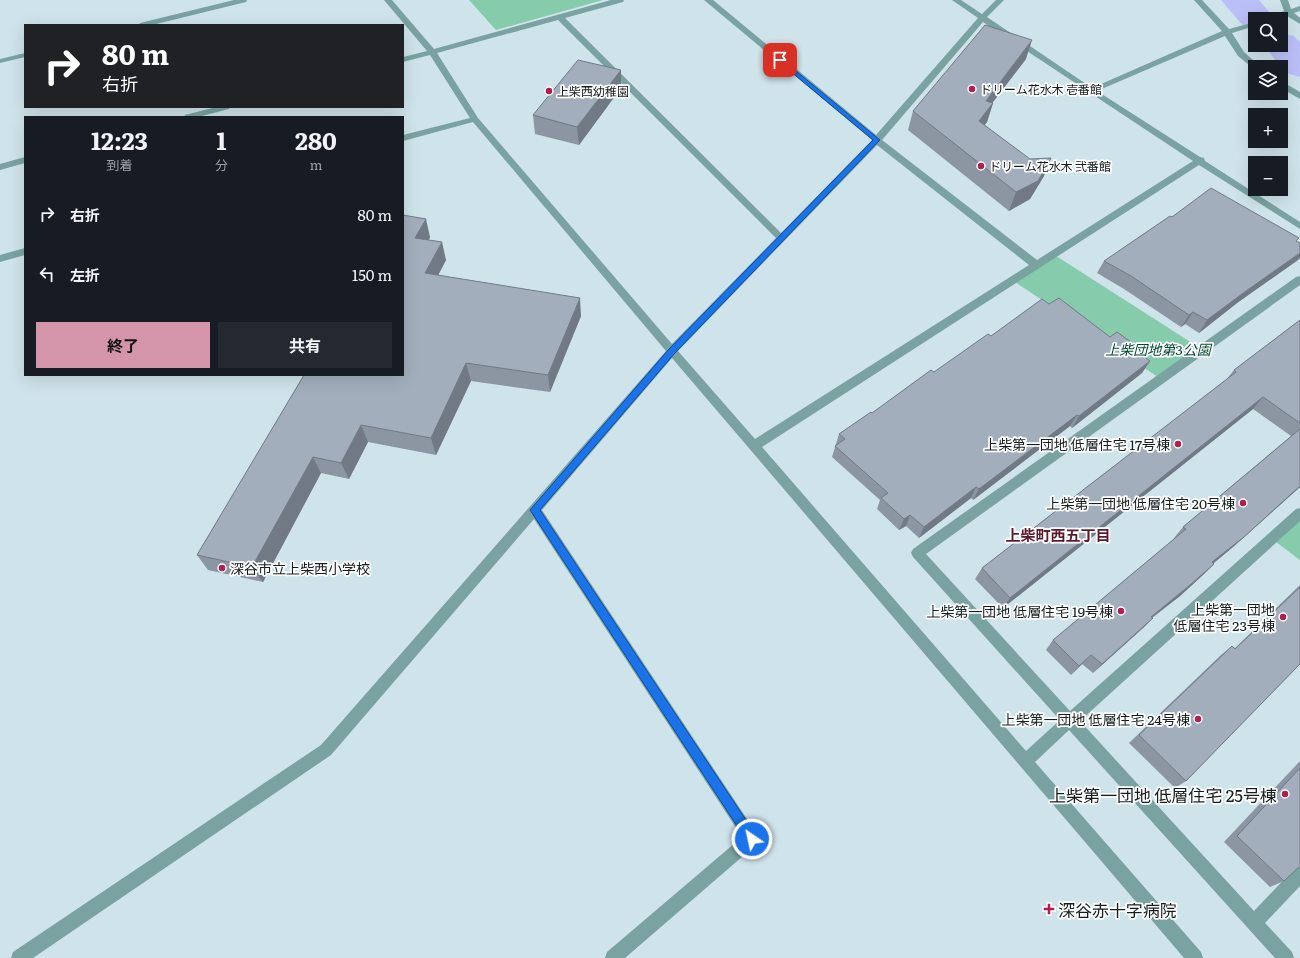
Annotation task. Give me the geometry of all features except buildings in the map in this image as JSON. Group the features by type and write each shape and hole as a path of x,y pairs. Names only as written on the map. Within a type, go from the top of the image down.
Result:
{"street":[{"path":"147,24 243,0"},
{"path":"388,0 432,52 475,119 672,351 1195,958"},
{"path":"404,60 620,0"},
{"path":"708,0 877,140 1036,266"},
{"path":"956,0 1091,91 1201,160 1300,226"},
{"path":"19,958 326,750 672,351 877,140 982,18 1000,0"},
{"path":"1198,0 1227,32 1241,54 1248,60"},
{"path":"1284,0 1289,13 1300,22"},
{"path":"1289,13 1300,8"},
{"path":"560,17 782,238"},
{"path":"1091,91 1227,32 1248,26"},
{"path":"0,61 24,55"},
{"path":"1288,88 1300,96"},
{"path":"192,116 222,108"},
{"path":"404,138 475,119"},
{"path":"0,167 24,160"},
{"path":"754,446 1201,160"},
{"path":"0,259 24,251"},
{"path":"1286,958 918,553 1300,280"},
{"path":"535,510 752,839 613,958"},
{"path":"1025,761 1300,513"},
{"path":"1254,923 1300,875"}],"green space":[{"path":"469,0 603,0 496,30"},
{"name":"上柴団地第3公園","path":"1053,254 1203,350 1161,379 1012,280"},
{"path":"1300,513 1300,560 1272,539"}],"waterway":[{"path":"1239,0 1250,12"},
{"path":"1288,52 1300,65"}],"place":[{"name":"ドリーム花水木 壱番館","path":"972,89"},
{"name":"上柴西幼稚園","path":"549,91"},
{"name":"ドリーム花水木 弐番館","path":"981,166"},
{"name":"上柴第一団地 低層住宅 17号棟","path":"1178,444"},
{"name":"上柴第一団地 低層住宅 20号棟","path":"1243,503"},
{"name":"深谷市立上柴西小学校","path":"222,568"},
{"name":"上柴第一団地 低層住宅 19号棟","path":"1121,611"},
{"name":"上柴第一団地 低層住宅 23号棟","path":"1283,617"},
{"name":"上柴第一団地 低層住宅 24号棟","path":"1198,719"},
{"name":"上柴第一団地 低層住宅 25号棟","path":"1285,794"},
{"name":"深谷赤十字病院","path":"1049,909"}],"district":[{"name":"上柴町西五丁目","path":"1058,534"}],"route":[{"path":"752,839 535,510 672,351 877,140 780,60"}]}
